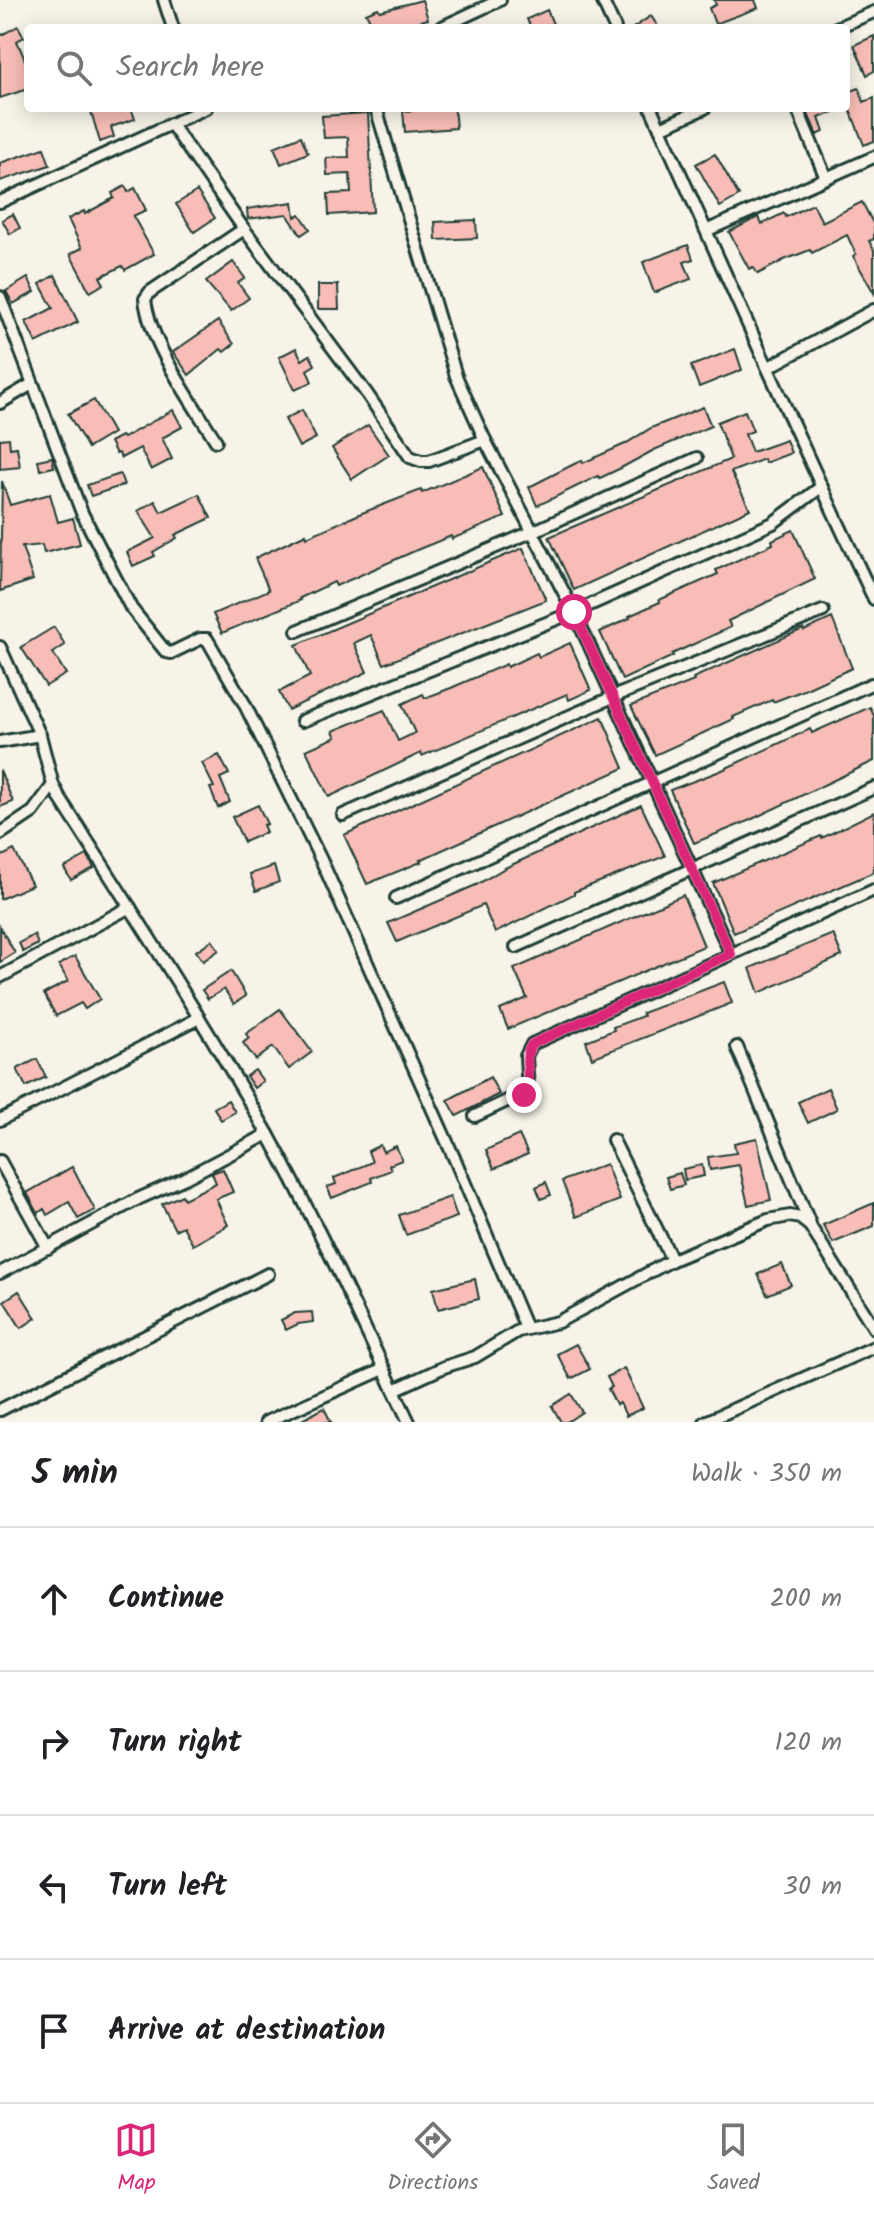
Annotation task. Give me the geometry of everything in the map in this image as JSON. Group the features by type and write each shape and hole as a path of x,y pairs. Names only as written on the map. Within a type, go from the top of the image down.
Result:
{"street":[{"path":"164,0 172,24"},
{"path":"449,24 500,0"},
{"path":"602,0 613,24"},
{"path":"846,24 874,12"},
{"path":"0,202 197,112"},
{"path":"377,112 456,376 485,440 574,612 731,954"},
{"path":"653,112 874,599"},
{"path":"660,128 696,112"},
{"path":"799,112 826,178"},
{"path":"171,124 410,457 429,461 485,440"},
{"path":"708,230 874,157"},
{"path":"216,441 171,368 146,312 145,299 150,292 244,229"},
{"path":"0,297 82,513 131,608 166,652 171,653 200,639 207,639 244,703 324,866 526,1328"},
{"path":"769,367 874,310"},
{"path":"0,403 32,384"},
{"path":"297,631 697,458"},
{"path":"302,721 574,612 773,523 821,487"},
{"path":"343,815 613,697 823,611"},
{"path":"0,647 40,735 53,785 268,1134 329,1249 409,1422"},
{"path":"396,898 871,684"},
{"path":"0,742 40,735"},
{"path":"0,834 33,812 53,785"},
{"path":"516,947 874,788"},
{"path":"475,1116 528,1091 526,1056 532,1044 874,890"},
{"path":"0,977 130,907"},
{"path":"0,1120 199,1018"},
{"path":"737,1047 810,1226 874,1328"},
{"path":"0,1273 268,1134"},
{"path":"613,1140 672,1260"},
{"path":"0,1161 48,1248"},
{"path":"394,1390 444,1367 475,1357 526,1328 558,1322 672,1260 768,1220 790,1216 800,1218 810,1226"},
{"path":"0,1410 268,1274"},
{"path":"705,1422 874,1347"},
{"path":"266,1422 384,1369"}],"building":[{"path":"422,0 428,19 410,24 372,24 366,13 378,8 380,11"},
{"path":"714,0 755,0 758,8 715,24 709,8 716,5"},
{"path":"547,10 553,24 529,24 527,19"},
{"path":"651,16 656,24 639,24"},
{"path":"18,26 24,37 17,41 24,58 24,90 0,98 0,36"},
{"path":"874,36 874,71 867,75 854,45"},
{"path":"859,88 864,102 874,98 874,141 864,145 850,110 850,91"},
{"path":"91,112 132,112 135,119 111,127 114,137 100,142"},
{"path":"403,112 454,112 456,128 405,132"},
{"path":"807,112 834,112 819,118 824,132 817,135"},
{"path":"368,113 373,212 329,215 328,194 351,193 350,174 327,175 326,158 349,157 348,137 324,138 322,116"},
{"path":"301,136 308,153 281,164 274,147"},
{"path":"44,148 50,165 0,181 0,163"},
{"path":"715,154 739,196 720,207 696,164"},
{"path":"125,186 128,192 135,188 146,210 133,216 154,254 125,270 122,266 100,277 104,284 90,292 70,254 82,248 68,219 84,211 85,214 114,198 112,193"},
{"path":"197,191 215,218 194,232 176,204"},
{"path":"293,202 295,217 300,214 310,229 301,235 287,214 248,219 247,209"},
{"path":"862,202 874,225 874,239 869,241 874,250 874,293 853,256 856,254 847,235 812,253 810,250 784,260 758,274 753,267 749,269 729,232 758,217 762,224 813,204 822,222"},
{"path":"13,214 20,228 10,234 2,220"},
{"path":"476,220 477,238 436,240 435,222"},
{"path":"688,245 693,259 684,262 691,279 654,293 643,262"},
{"path":"233,262 245,278 238,283 249,298 231,311 206,282"},
{"path":"55,275 78,322 36,343 26,322 53,308 40,284"},
{"path":"28,278 35,292 13,304 6,291"},
{"path":"318,285 338,285 339,309 318,309"},
{"path":"218,321 234,344 224,352 221,349 189,375 173,352"},
{"path":"296,348 302,360 310,355 315,365 307,370 312,382 295,390 279,357"},
{"path":"735,349 742,370 699,387 691,366"},
{"path":"94,400 113,433 88,448 68,414"},
{"path":"703,407 711,426 537,506 529,487 582,460 583,463 625,444 651,428"},
{"path":"173,410 182,427 162,438 172,459 151,470 140,448 121,458 119,453 116,454 110,442"},
{"path":"302,410 316,438 299,447 285,419"},
{"path":"745,411 753,431 745,434 752,452 786,440 791,453 765,463 764,459 731,472 750,509 574,590 549,537 731,459 717,422"},
{"path":"368,425 389,455 352,479 332,448"},
{"path":"9,438 10,448 17,447 20,467 0,469 0,439"},
{"path":"52,457 54,467 40,470 38,460"},
{"path":"483,467 505,517 419,549 336,586 334,582 301,600 222,633 213,614 269,590 255,558 306,534 307,537"},
{"path":"120,474 124,485 91,496 87,485"},
{"path":"2,481 10,505 50,494 58,522 73,518 80,544 44,553 42,545 22,547 33,580 0,591"},
{"path":"199,494 211,518 175,535 177,538 153,552 155,556 133,566 127,552 155,538 138,511 155,501 161,512"},
{"path":"793,530 815,579 728,621 731,627 622,680 600,632 659,600 718,574 716,570 773,544 772,540"},
{"path":"523,548 546,600 384,664 371,635 354,643 367,672 288,710 279,692 310,676 296,645"},
{"path":"832,618 852,668 733,717 655,755 631,706"},
{"path":"54,627 65,645 53,653 66,674 46,686 21,647"},
{"path":"570,643 591,690 569,700 567,694 422,756 421,753 329,797 306,750 336,737 333,731 384,710 398,741 415,733 402,704 423,694 425,698 537,653 539,657"},
{"path":"870,707 874,716 874,761 746,822 694,843 670,790 720,771 810,729 812,733"},
{"path":"602,717 624,768 367,884 344,835"},
{"path":"219,755 229,774 220,778 230,802 218,808 210,788 214,787 202,763"},
{"path":"0,770 13,802 0,807"},
{"path":"258,805 267,824 263,825 266,832 244,842 232,817"},
{"path":"641,805 665,856 574,892 495,933 483,905 397,942 388,923 476,885 505,868"},
{"path":"874,812 874,872 734,933 713,883 822,838"},
{"path":"14,850 32,885 0,899 0,857"},
{"path":"87,855 94,868 71,880 64,868"},
{"path":"274,866 279,882 256,891 250,874"},
{"path":"683,895 704,946 508,1029 500,1010 527,998 514,969"},
{"path":"0,927 15,953 0,962"},
{"path":"833,934 842,956 759,993 750,968"},
{"path":"34,935 38,944 23,952 19,943"},
{"path":"212,940 219,950 203,961 196,951"},
{"path":"75,956 100,999 85,1009 81,1003 56,1016 44,994 68,981 59,965"},
{"path":"231,971 246,996 234,1004 224,989 208,999 202,990"},
{"path":"724,982 732,1003 592,1058 586,1041 643,1016 642,1013"},
{"path":"280,1009 312,1052 289,1069 273,1047 256,1060 243,1043 249,1038 246,1034"},
{"path":"37,1059 46,1077 26,1087 17,1069"},
{"path":"255,1070 263,1081 254,1088 246,1076"},
{"path":"490,1077 499,1094 457,1116 448,1100"},
{"path":"828,1088 837,1109 808,1123 798,1102"},
{"path":"228,1100 235,1112 221,1120 214,1108"},
{"path":"519,1135 528,1154 494,1169 486,1150"},
{"path":"757,1138 771,1200 748,1205 739,1165 710,1170 708,1157 736,1153 734,1143"},
{"path":"380,1145 383,1152 396,1146 402,1160 389,1165 391,1170 371,1178 372,1182 332,1198 327,1187 336,1184 334,1178 372,1162 368,1151"},
{"path":"606,1164 620,1200 576,1217 562,1181"},
{"path":"702,1165 704,1176 685,1180 683,1169"},
{"path":"72,1167 95,1210 78,1219 69,1202 47,1215 44,1209 38,1213 27,1193"},
{"path":"223,1169 233,1192 216,1199 228,1225 193,1245 183,1226 175,1230 162,1204 182,1195 184,1199 216,1183 212,1173"},
{"path":"680,1173 684,1185 670,1189 666,1177"},
{"path":"546,1182 551,1195 541,1199 536,1187"},
{"path":"450,1197 457,1217 406,1235 399,1215"},
{"path":"874,1203 874,1226 833,1243 823,1225"},
{"path":"782,1264 791,1285 767,1295 758,1274"},
{"path":"475,1279 479,1299 438,1309 433,1289"},
{"path":"19,1291 36,1318 21,1328 4,1301"},
{"path":"312,1312 313,1322 286,1330 281,1320 295,1313"},
{"path":"576,1344 590,1369 571,1379 557,1354"},
{"path":"624,1368 643,1408 626,1416 608,1389 612,1387 607,1377"},
{"path":"571,1394 582,1412 567,1422 561,1422 552,1406"},
{"path":"324,1408 331,1422 298,1422"}],"route":[{"path":"524,1095 529,1087 526,1056 532,1044 731,954 574,612"}]}
